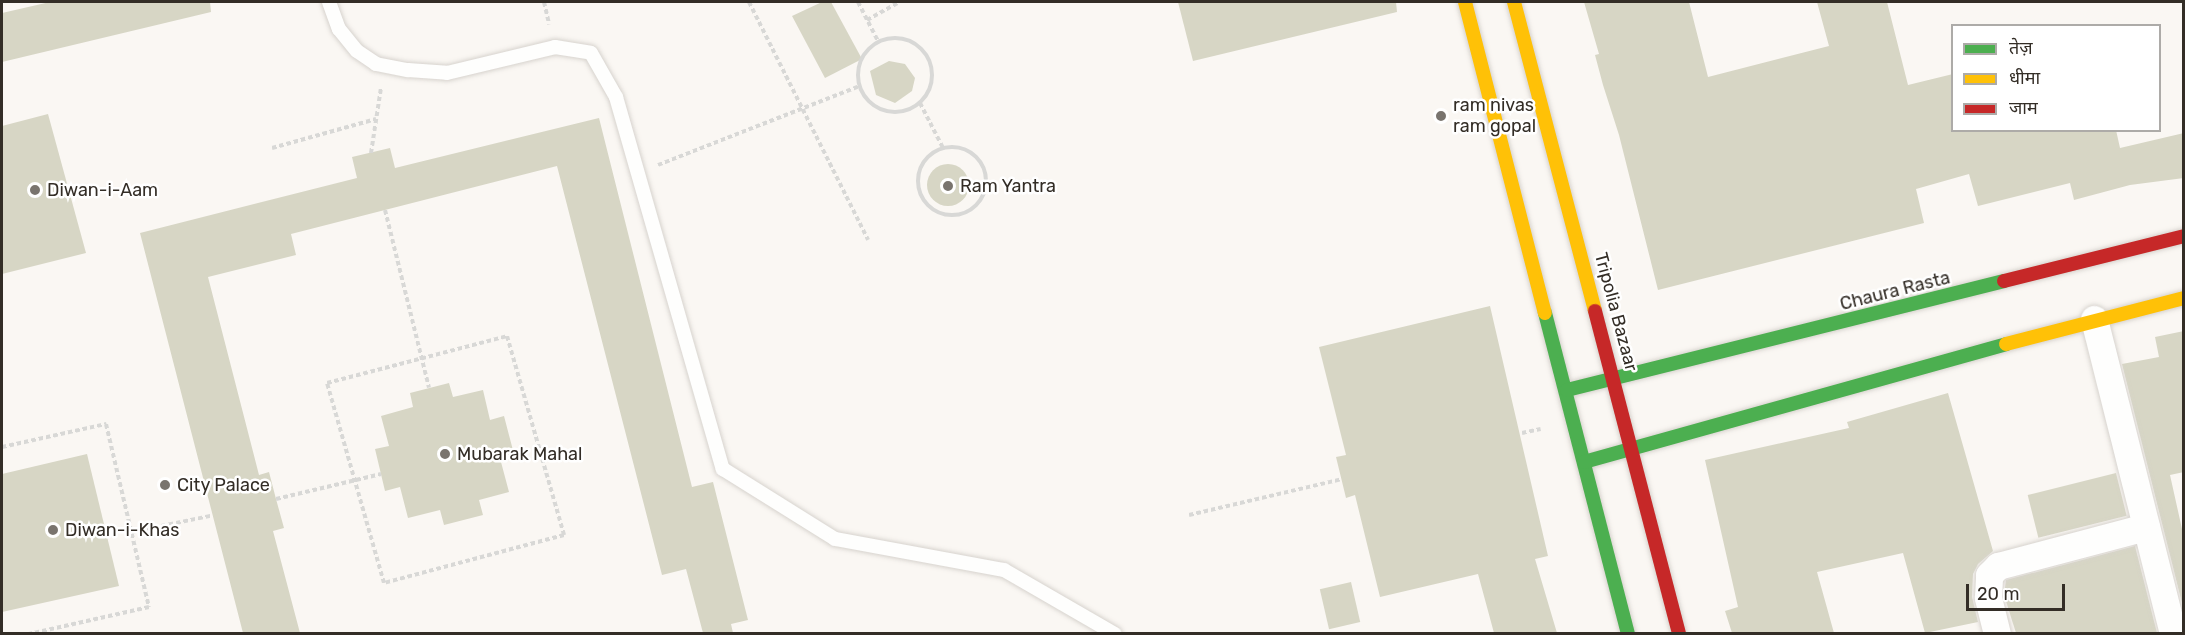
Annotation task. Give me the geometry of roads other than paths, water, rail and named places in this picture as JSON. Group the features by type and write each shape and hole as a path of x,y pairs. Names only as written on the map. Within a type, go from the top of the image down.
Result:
{"main road":[{"path":"1465,2 1628,633"},
{"name":"Tripolia Bazaar","path":"1515,2 1634,449 1679,633"},
{"name":"Chaura Rasta","path":"1567,390 1616,380 2184,236"},
{"path":"1584,462 2094,319 2184,298"}],"street":[{"path":"2094,319 2173,633"},
{"path":"1997,633 1988,597 1989,575 1998,566 2146,527"}],"lane":[{"path":"329,2 339,29 357,51 385,65 447,73 555,47 591,53 616,97 723,470 835,539 1004,570 1116,633"}],"place":[{"name":"ram nivas ram gopal","path":"1441,116"},
{"name":"Ram Yantra","path":"948,186"},
{"name":"Diwan-i-Aam","path":"35,190"},
{"name":"Mubarak Mahal","path":"445,454"},
{"name":"City Palace","path":"165,485"},
{"name":"Diwan-i-Khas","path":"53,530"}]}
